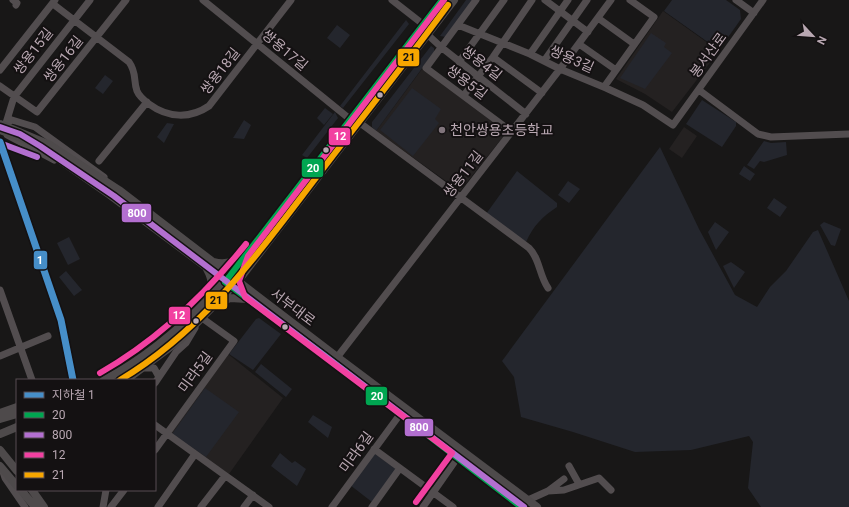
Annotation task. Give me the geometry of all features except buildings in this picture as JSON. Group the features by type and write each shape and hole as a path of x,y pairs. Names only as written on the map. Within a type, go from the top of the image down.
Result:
{"main road":[{"path":"238,281 360,124 426,30 442,0"},
{"path":"128,379 145,368 181,340 209,311 246,256 351,120 426,30 454,0"},
{"path":"2,122 48,148"},
{"path":"0,130 28,137 48,148"},
{"path":"0,135 28,137"},
{"name":"서부대로","path":"48,148 110,195 209,264"},
{"name":"서부대로","path":"48,148 119,190 229,282 463,451 537,507"},
{"path":"205,303 212,285 209,264 235,262 246,256"},
{"path":"209,311 230,298 249,295 247,281 254,261"},
{"name":"서부대로","path":"229,282 238,281 249,295"},
{"path":"106,379 135,362 183,324 229,282"},
{"name":"서부대로","path":"335,360 521,507"},
{"path":"0,408 16,409"},
{"path":"0,413 16,409"},
{"path":"0,419 16,409"},
{"path":"0,434 16,427"},
{"path":"0,450 16,470"},
{"path":"1,467 16,485"},
{"path":"22,491 30,505"},
{"path":"33,491 44,507"}],"street":[{"name":"쌍용15길","path":"2,122 14,98 90,0"},
{"name":"쌍용16길","path":"14,98 37,112 126,0"},
{"name":"쌍용17길","path":"203,0 351,120 360,124 535,254 542,279 548,288"},
{"name":"쌍용18길","path":"54,2 74,20 129,62 135,71 137,91 147,102 162,112 178,116 190,115 203,110 214,100 291,0"},
{"path":"392,0 401,3 426,30"},
{"path":"441,48 476,0"},
{"path":"459,62 504,0"},
{"path":"464,95 493,57 532,0"},
{"path":"544,0 588,32"},
{"path":"530,54 568,0"},
{"path":"544,61 588,0"},
{"name":"쌍용11길","path":"335,360 560,70 610,0"},
{"path":"604,87 654,17 630,0"},
{"path":"736,0 753,12"},
{"name":"봉서산로","path":"672,124 762,0"},
{"path":"0,70 54,2"},
{"name":"봉서산로","path":"672,124 699,90 753,12"},
{"path":"598,18 634,44"},
{"name":"쌍용3길","path":"458,25 530,54 560,70 604,87 643,105 672,124"},
{"name":"쌍용4길","path":"426,30 441,48 526,114"},
{"path":"579,44 616,70"},
{"name":"쌍용5길","path":"441,48 426,68 512,132"},
{"path":"493,57 542,93"},
{"path":"0,86 14,98"},
{"path":"699,90 758,134 771,137 849,134"},
{"path":"98,171 99,161 147,102"},
{"path":"110,195 77,176 58,162 7,135 2,122 12,120 35,127 89,164 119,190"},
{"path":"89,164 99,161"},
{"path":"0,290 2,302 32,379"},
{"path":"157,380 176,352 186,343 200,320"},
{"name":"미라5길","path":"156,449 234,341 200,320"},
{"path":"0,356 48,336"},
{"path":"145,368 154,368 157,380"},
{"name":"미라6길","path":"332,507 401,413"},
{"path":"156,426 269,507"},
{"path":"374,448 452,507"},
{"path":"423,507 463,451"},
{"path":"158,507 195,454"},
{"path":"569,466 579,484"},
{"path":"1,467 5,478 16,490"},
{"path":"372,507 400,468"},
{"path":"201,507 225,476"},
{"path":"548,491 564,490 599,478 611,490"},
{"path":"528,500 548,491 564,479"},
{"path":"17,491 30,505"},
{"path":"106,491 107,506"},
{"path":"107,506 123,491"},
{"path":"244,507 253,495"}],"shaded area":[{"path":"466,0 473,0 446,37 440,36"},
{"path":"672,0 726,0 740,10 741,19 719,50 664,11"},
{"path":"663,11 719,51 672,112 645,94 616,79"},
{"path":"406,20 409,24 343,108 340,106"},
{"path":"337,25 350,35 340,48 327,38"},
{"path":"651,33 666,43 664,47 672,53 645,89 620,78"},
{"path":"431,46 434,48 434,52 376,131 372,127 372,122"},
{"name":"천안쌍용초등학교","path":"422,69 506,129 506,133 460,191 376,131"},
{"path":"105,75 113,81 103,94 95,88"},
{"path":"412,88 441,109 435,119 439,123 413,156 380,130"},
{"path":"702,100 736,122 736,126 722,147 686,124"},
{"path":"325,108 333,114 324,125 317,118"},
{"path":"335,112 338,118 307,158 302,155"},
{"path":"244,120 251,125 244,139 233,138"},
{"path":"167,123 174,124 164,143 157,137"},
{"path":"684,127 697,136 682,158 669,149"},
{"path":"764,141 771,143 786,142 787,155 764,162 760,161 754,169 747,165"},
{"path":"660,147 699,229 735,295 757,307 770,287 786,271 813,232 818,230 849,301 849,507 761,507 748,488 753,442 749,436 691,450 635,452 521,417 514,377 502,361"},
{"path":"744,166 755,174 750,181 739,174"},
{"path":"517,171 557,203 557,207 547,214 535,226 526,242 486,214"},
{"path":"568,181 580,189 569,203 558,195"},
{"path":"774,198 787,207 780,217 767,208"},
{"path":"715,222 729,232 716,250 708,232"},
{"path":"824,222 841,229 835,246 831,245 820,225"},
{"path":"69,237 80,259 68,265 57,243"},
{"path":"731,262 745,272 734,288 723,266"},
{"path":"66,271 82,290 74,296 59,277"},
{"path":"259,318 281,334 253,370 229,354 256,319"},
{"path":"228,354 283,398 229,474 170,434"},
{"path":"261,364 292,389 286,397 255,372"},
{"path":"205,388 239,412 206,457 172,434"},
{"path":"313,415 332,427 328,438 308,422"},
{"path":"280,453 292,463 295,461 306,469 297,486 271,466"},
{"path":"374,453 396,469 372,502 350,485"}],"metro line":[{"name":"1","path":"0,142 61,320 73,379"}],"transit line":[{"name":"20","path":"442,0 225,282 325,356 521,507"},
{"name":"12","path":"416,502 452,453 245,297 239,281 248,256 444,0"},
{"name":"21","path":"122,379 151,360 179,337 206,312 231,285 277,229 448,5"},
{"name":"800","path":"0,127 20,134 40,146 114,196 524,507"},
{"name":"800","path":"0,143 37,157"},
{"name":"12","path":"100,373 141,346 179,316 214,281 246,244"}],"place":[{"name":"천안쌍용초등학교","path":"442,130"}]}
